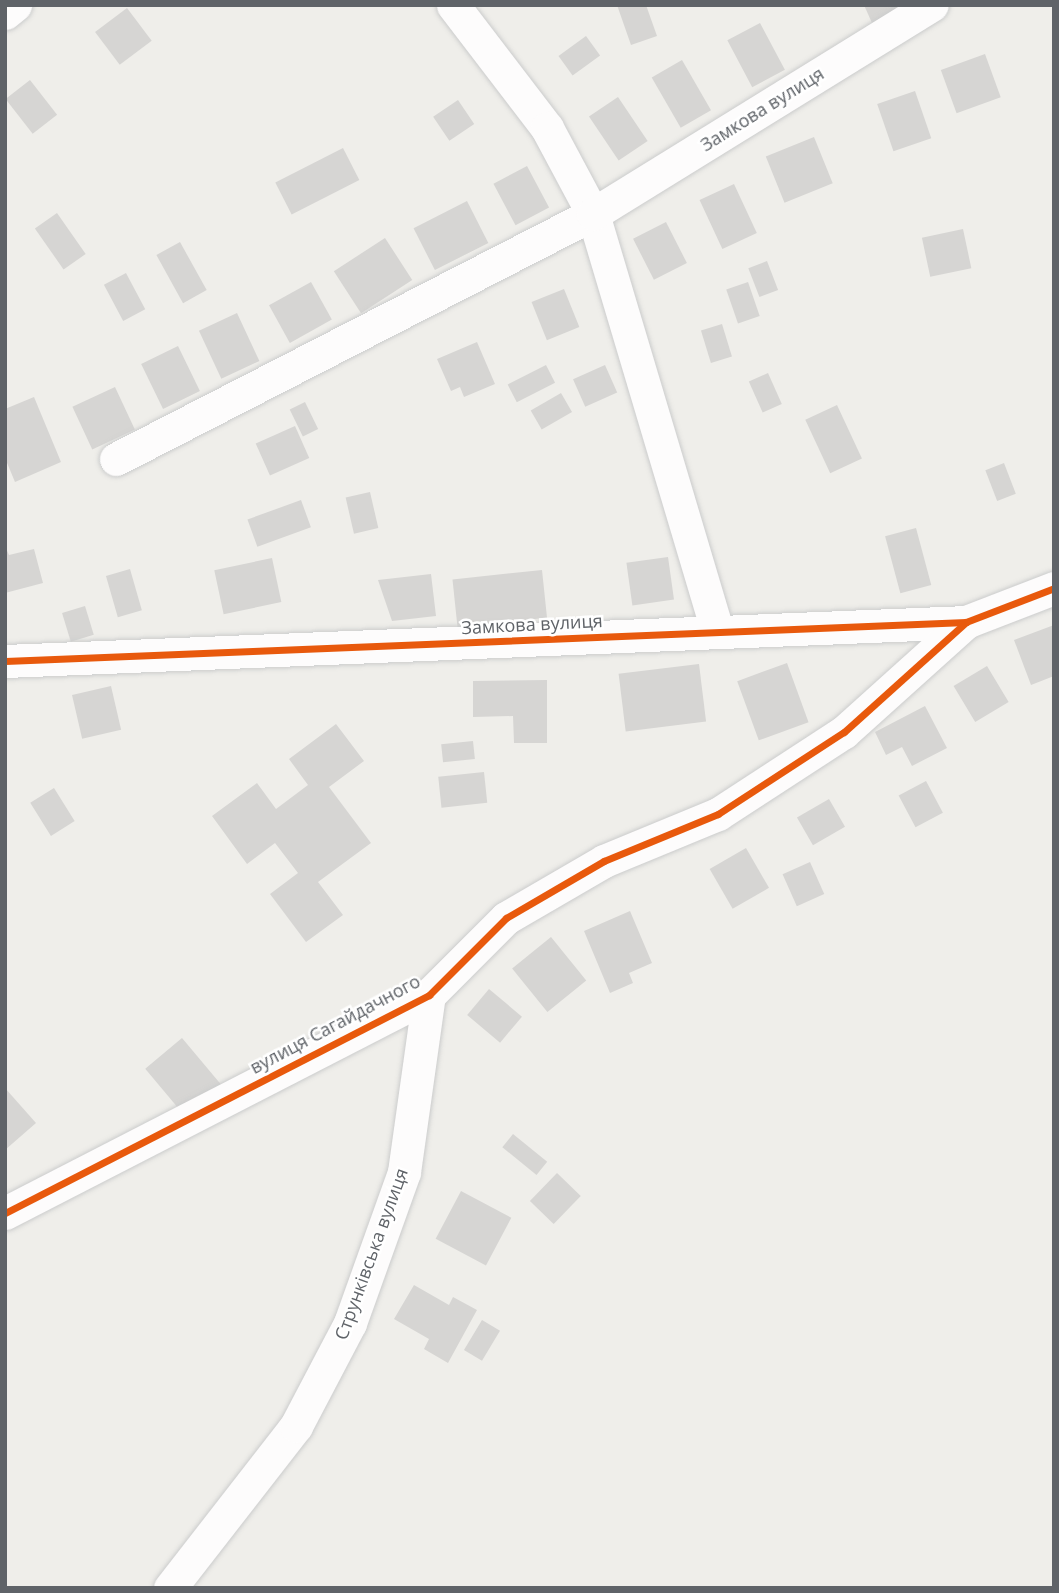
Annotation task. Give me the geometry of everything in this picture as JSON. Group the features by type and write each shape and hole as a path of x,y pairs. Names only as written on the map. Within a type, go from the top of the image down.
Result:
{"street":[{"path":"5,13 15,5"},
{"path":"453,5 547,128 593,214 717,631"},
{"name":"Замкова вулиця","path":"116,459 593,214 932,5"},
{"name":"Замкова вулиця","path":"5,661 966,622 1054,588"},
{"name":"вулиця Сагайдачного","path":"5,1213 429,995 506,918 604,861 718,814 844,733 966,622"},
{"name":"Струнківська вулиця","path":"170,1588 296,1426 350,1323 404,1172 429,995"}],"building":[{"path":"617,5 646,5 657,36 631,45"},
{"path":"864,5 904,5 872,23"},
{"path":"127,8 152,41 120,65 95,32"},
{"path":"760,23 785,70 752,87 727,40"},
{"path":"586,36 600,55 573,75 558,56"},
{"path":"985,54 1001,97 957,113 941,70"},
{"path":"682,60 711,110 681,128 652,78"},
{"path":"30,80 57,115 33,134 6,99"},
{"path":"915,91 931,138 893,151 877,104"},
{"path":"618,97 648,141 619,161 589,117"},
{"path":"458,100 474,124 449,141 433,117"},
{"path":"814,137 833,183 785,203 766,156"},
{"path":"343,148 359,180 292,215 275,183"},
{"path":"527,166 549,207 516,225 493,184"},
{"path":"734,184 757,233 722,249 700,200"},
{"path":"467,201 488,243 435,270 414,228"},
{"path":"57,213 86,254 64,269 35,228"},
{"path":"666,222 687,263 654,280 633,239"},
{"path":"963,229 971,268 930,277 922,238"},
{"path":"385,238 412,280 361,313 334,271"},
{"path":"180,242 207,290 183,303 156,255"},
{"path":"767,261 778,290 759,297 748,268"},
{"path":"126,273 145,309 123,321 104,285"},
{"path":"311,282 332,320 290,343 269,305"},
{"path":"748,282 760,316 738,324 726,289"},
{"path":"564,289 579,327 547,340 532,302"},
{"path":"237,313 259,361 221,379 199,331"},
{"path":"722,324 732,357 711,363 701,330"},
{"path":"477,342 495,384 464,397 460,387 451,391 437,359"},
{"path":"178,346 200,391 163,409 141,364"},
{"path":"546,365 555,383 517,402 508,385"},
{"path":"605,365 617,392 585,407 573,379"},
{"path":"768,373 782,404 763,413 749,382"},
{"path":"115,387 135,430 92,449 72,407"},
{"path":"561,393 572,412 542,430 531,410"},
{"path":"34,397 61,462 15,482 5,458 5,409"},
{"path":"305,402 318,429 303,436 290,409"},
{"path":"837,405 862,458 830,473 805,420"},
{"path":"295,426 309,458 270,475 256,443"},
{"path":"1004,463 1016,494 997,501 985,470"},
{"path":"370,492 378,528 354,534 346,498"},
{"path":"301,500 311,527 257,547 247,519"},
{"path":"916,528 931,585 900,593 885,536"},
{"path":"5,546 9,555 34,549 43,583 5,593"},
{"path":"668,557 674,600 632,605 626,563"},
{"path":"272,558 281,602 224,614 214,570"},
{"path":"130,569 142,610 118,617 106,576"},
{"path":"542,570 547,618 458,627 452,579"},
{"path":"431,574 436,616 392,621 378,580"},
{"path":"85,606 94,635 71,642 62,613"},
{"path":"1054,625 1054,676 1031,685 1014,640"},
{"path":"787,663 809,722 759,740 737,681"},
{"path":"699,664 706,722 626,731 619,674"},
{"path":"987,666 1009,702 975,722 954,686"},
{"path":"547,680 547,743 514,743 513,716 473,717 473,681"},
{"path":"111,686 121,730 82,739 72,695"},
{"path":"925,706 947,748 912,766 902,747 886,755 875,732"},
{"path":"336,724 364,761 329,787 371,843 318,882 343,915 306,942 270,894 298,873 275,843 247,864 212,816 257,783 276,809 308,785 289,759"},
{"path":"473,741 475,759 443,762 441,744"},
{"path":"484,772 487,803 441,808 438,777"},
{"path":"926,781 943,813 916,827 899,796"},
{"path":"54,788 75,821 51,836 30,803"},
{"path":"829,799 845,827 813,845 797,818"},
{"path":"746,848 769,888 733,909 710,869"},
{"path":"810,862 824,894 797,906 783,874"},
{"path":"630,911 652,963 629,973 633,983 610,993 584,931"},
{"path":"551,937 586,981 547,1012 512,968"},
{"path":"489,989 522,1017 500,1043 467,1015"},
{"path":"182,1038 221,1085 184,1116 145,1069"},
{"path":"5,1088 36,1123 5,1150"},
{"path":"513,1134 547,1162 536,1175 502,1147"},
{"path":"557,1173 581,1196 554,1224 530,1201"},
{"path":"461,1191 511,1218 486,1265 436,1239"},
{"path":"414,1285 449,1305 453,1297 477,1310 448,1363 424,1349 429,1339 394,1319"},
{"path":"482,1320 500,1331 482,1361 464,1350"}],"cycle path":[{"path":"5,661 966,622 1054,588"},
{"path":"5,1213 429,995 506,918 604,861 718,814 844,732 966,622"}]}
